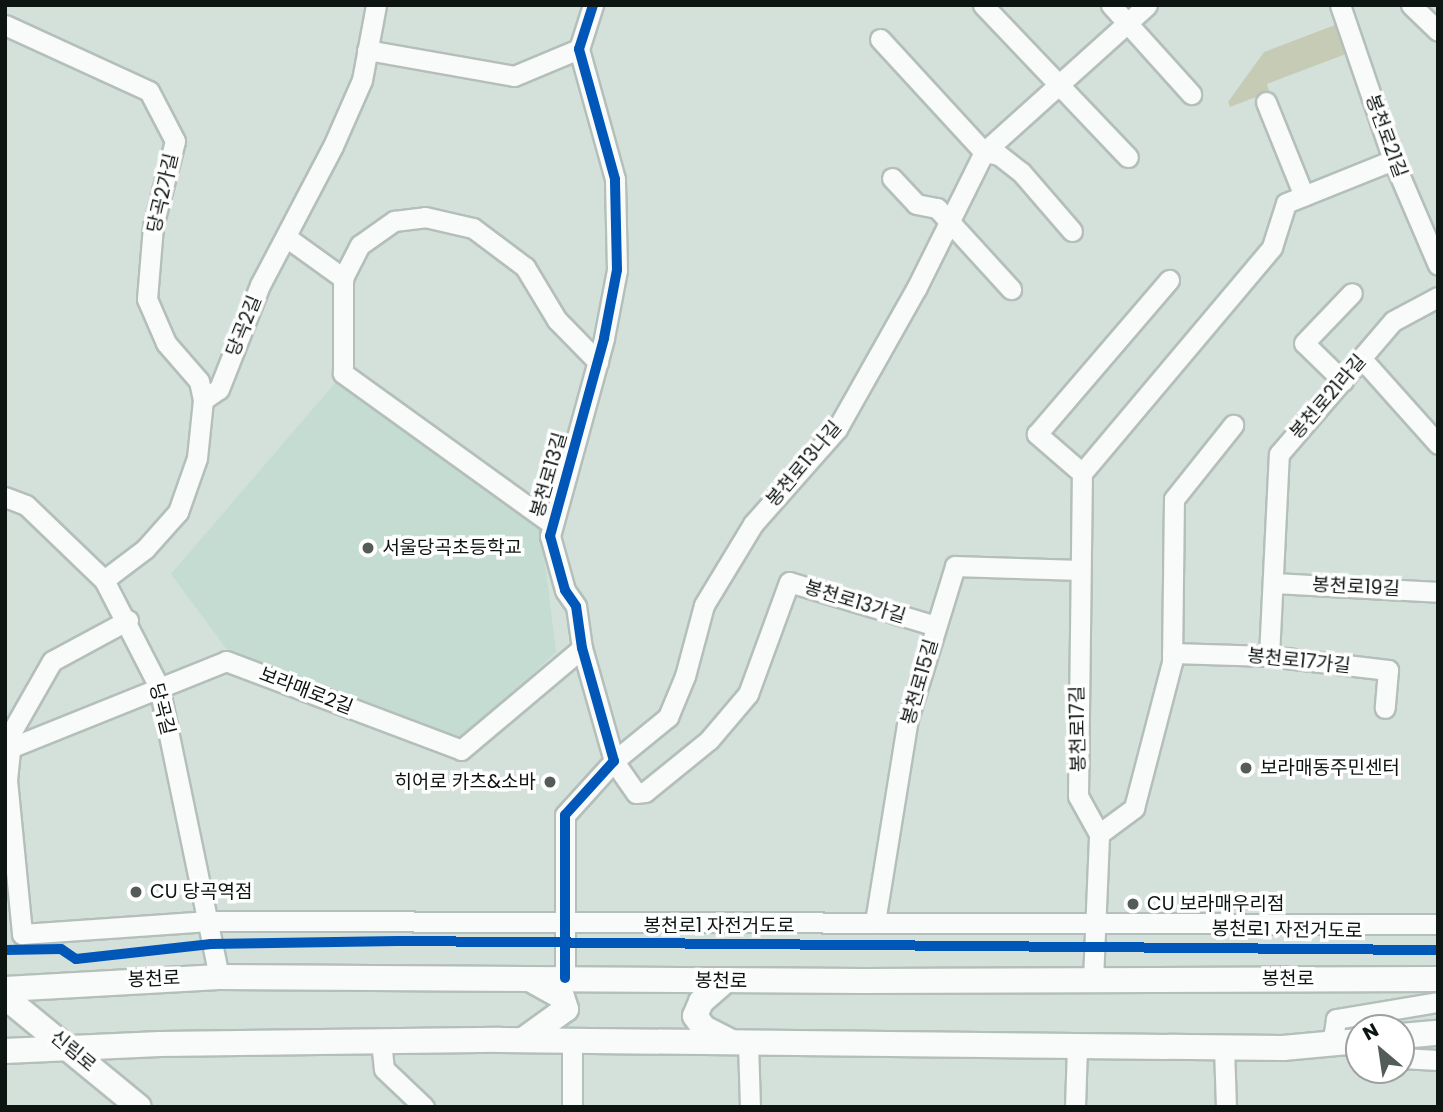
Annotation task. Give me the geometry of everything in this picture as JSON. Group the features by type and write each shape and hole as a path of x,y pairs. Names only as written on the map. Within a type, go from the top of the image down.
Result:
{"main road":[{"name":"봉천로","path":"5,989 219,976 725,981 1438,979"},
{"path":"522,1040 566,1009 562,998 549,986 526,978"},
{"path":"725,981 701,1002 695,1016 704,1028 740,1043"},
{"name":"신림로","path":"5,997 69,1046 139,1107"},
{"path":"1415,1045 1438,1032"},
{"path":"5,1051 69,1046 522,1040 1283,1048 1345,1046"}],"street":[{"name":"당곡2길","path":"203,400 219,389 261,285 289,239 362,80 376,5"},
{"path":"367,50 514,76 579,49 593,5"},
{"path":"983,5 1128,157"},
{"path":"1111,5 1191,94"},
{"name":"봉천로13나길","path":"614,761 668,716 685,676 704,605 753,524 837,429 984,152 1147,5"},
{"name":"봉천로21길","path":"1340,5 1393,160 1438,265"},
{"path":"1410,5 1438,31"},
{"name":"당곡2가길","path":"5,24 149,91 175,141 153,226 147,299 166,343 199,381 203,400"},
{"path":"880,39 984,152 999,155 1021,172 1072,231"},
{"name":"봉천로13길","path":"579,49 615,179 617,271 598,362 550,536 565,590 576,606 582,648 614,761"},
{"path":"1266,102 1304,196"},
{"path":"1169,280 1037,434 1082,473 1272,247 1286,203 1393,160"},
{"path":"892,178 916,204 937,208 1011,289"},
{"name":"봉천로13길","path":"552,524 342,373 343,278 360,245 394,221 425,217 473,228 525,267 557,320 598,362"},
{"path":"289,239 343,278"},
{"path":"1343,381 1304,343 1352,293"},
{"name":"봉천로21라길","path":"1269,656 1279,454 1393,321 1438,297"},
{"path":"1362,359 1438,444"},
{"path":"104,580 145,549 178,512 198,458 203,400"},
{"path":"1093,980 1099,834 1134,808 1172,653 1174,499 1233,425"},
{"name":"봉천로17길","path":"1082,473 1078,796 1099,834"},
{"name":"당곡길","path":"5,496 26,505 104,580 128,620 159,687 219,976"},
{"name":"봉천로15길","path":"875,922 908,719 955,566 1079,570"},
{"name":"봉천로13가길","path":"614,761 636,793 645,792 709,740 748,694 789,582 936,626"},
{"name":"봉천로19길","path":"1274,583 1438,592"},
{"path":"128,620 52,661 12,731 6,749 22,934 206,920 1438,924"},
{"name":"보라매로2길","path":"6,749 226,661 461,750 582,648"},
{"name":"봉천로17가길","path":"1172,653 1269,656 1388,670 1385,708"},
{"path":"565,978 565,815 614,761"},
{"path":"1351,1014 1438,1002"},
{"path":"1345,1015 1332,1026 1345,1038"},
{"path":"381,1041 384,1069 424,1107"},
{"path":"572,1041 572,1107"},
{"path":"740,1043 750,1107"},
{"path":"1076,1107 1077,1046"},
{"path":"1224,1047 1226,1107"},
{"path":"1415,1055 1438,1060"}],"shaded area":[{"path":"1335,25 1346,54 1267,84 1269,92 1230,107 1228,102 1264,52"},
{"name":"서울당곡초등학교","path":"340,377 540,521 556,652 461,742 233,658 171,574"}],"cycle path":[{"path":"565,978 565,815 614,761 582,648 576,606 565,590 550,536 604,338 617,270 615,179 579,49 593,5"},
{"name":"봉천로1 자전거도로","path":"5,950 61,949 76,959 211,944 398,941 1438,950"}],"place":[{"name":"서울당곡초등학교","path":"368,548"},
{"name":"보라매동주민센터","path":"1246,768"},
{"name":"히어로 카츠&소바","path":"550,782"},
{"name":"CU 당곡역점","path":"136,892"},
{"name":"CU 보라매우리점","path":"1133,904"}]}
